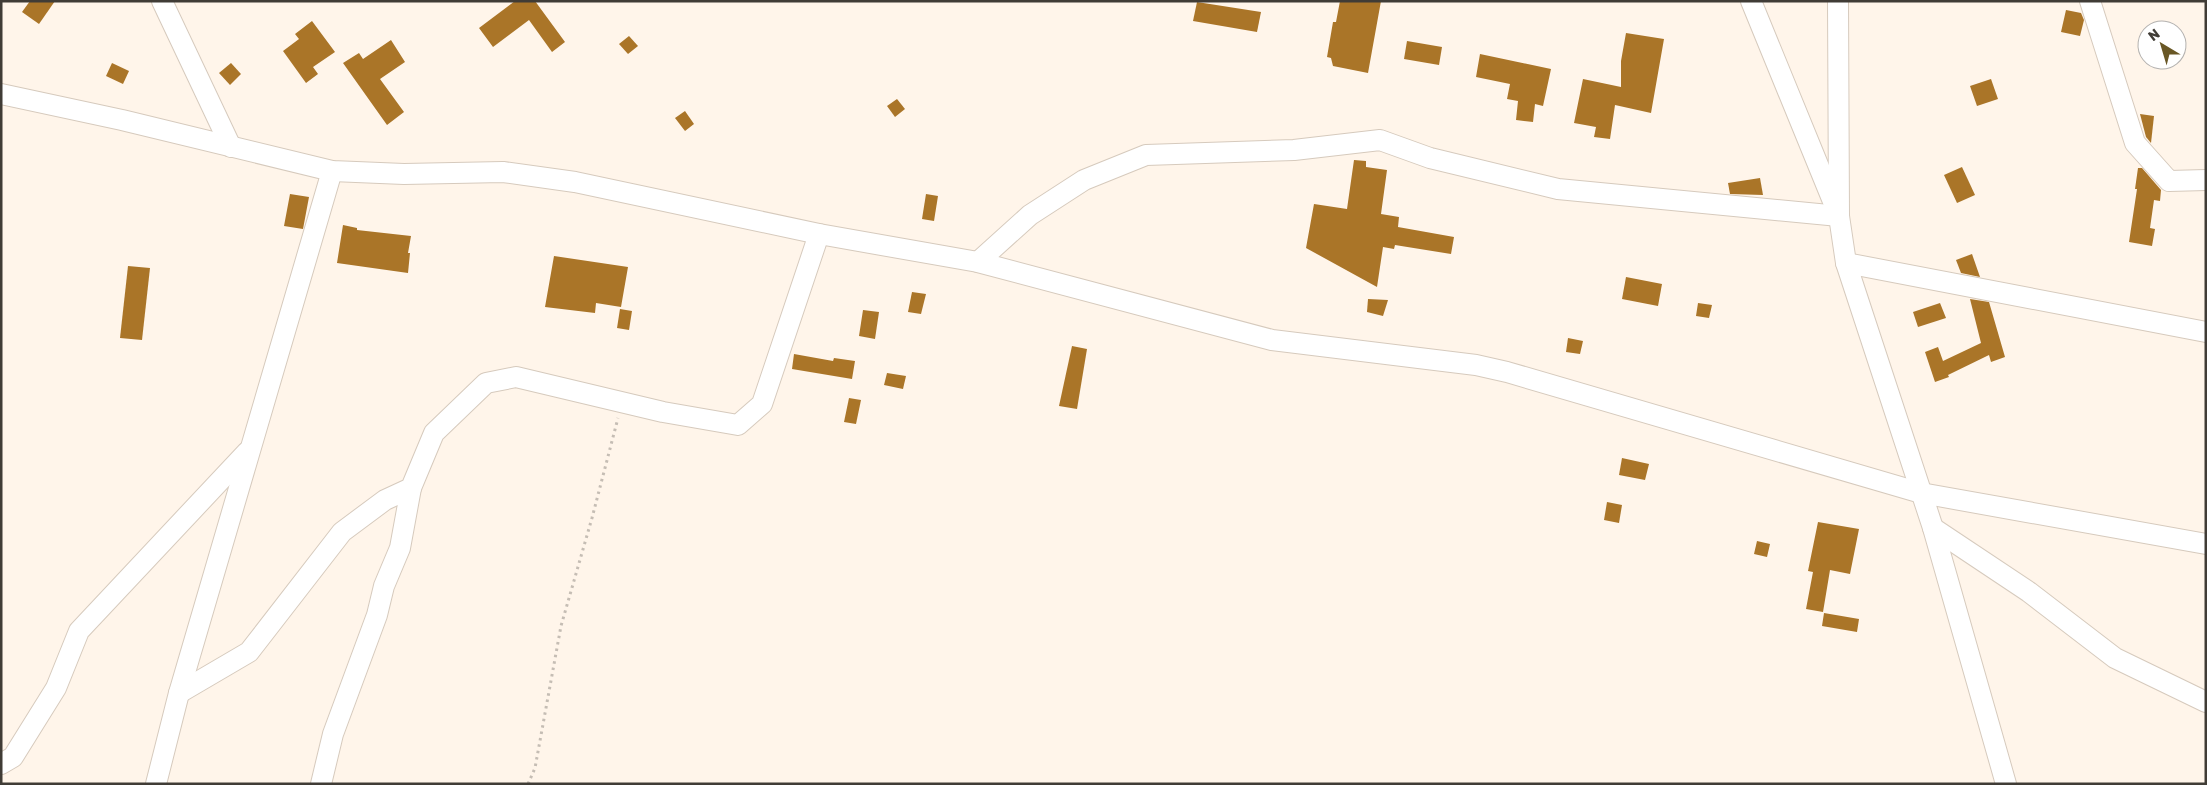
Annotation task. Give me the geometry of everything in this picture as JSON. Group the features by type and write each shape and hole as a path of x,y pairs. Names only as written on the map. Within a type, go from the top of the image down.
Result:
{"street":[{"path":"162,1 231,147"},
{"path":"1751,1 1839,216"},
{"path":"1838,1 1839,216 1846,263 1933,528 2006,784"},
{"path":"2090,1 2135,144 2169,181 2206,180"},
{"path":"1,94 122,120 332,171 404,174 512,173 575,182 819,234 978,262 1272,340 1476,365 1507,372 1921,493 2206,544"},
{"path":"978,262 1030,215 1076,185 1146,155 1294,150 1380,140 1430,158 1558,189 1839,216"},
{"path":"156,784 179,693 332,171"},
{"path":"321,784 333,734 377,615 384,586 400,548 411,488 434,433 486,383 516,377 622,403 738,425 762,404 819,234"},
{"path":"1846,263 2206,332"},
{"path":"1,764 12,757 56,688 80,631 250,449"},
{"path":"179,693 249,652 342,532 386,500 411,488"},
{"path":"1933,528 2029,592 2115,658 2206,702"}],"path":[{"path":"528,784 535,768 561,626 622,403"}],"building":[{"path":"30,1 55,1 39,24 22,12"},
{"path":"515,1 535,1 565,42 552,52 529,20 493,47 479,28"},
{"path":"1340,1 1381,1 1368,73 1333,66 1331,58 1327,57 1333,22 1336,22"},
{"path":"1197,2 1261,12 1257,32 1193,21"},
{"path":"2066,10 2081,13 2084,20 2080,36 2061,32"},
{"path":"312,21 335,52 313,67 318,74 306,83 283,51 299,39 295,34"},
{"path":"1626,33 1664,39 1651,113 1615,105 1610,139 1594,137 1596,127 1574,123 1583,79 1621,87 1621,61"},
{"path":"629,36 638,46 628,54 619,44"},
{"path":"391,40 405,62 380,79 404,112 387,125 343,63 359,53 363,59"},
{"path":"1407,41 1442,47 1439,65 1404,59"},
{"path":"1480,54 1551,69 1543,106 1535,104 1533,122 1516,120 1518,101 1507,99 1510,84 1476,77"},
{"path":"112,63 129,71 123,84 106,76"},
{"path":"231,63 241,74 230,85 219,73"},
{"path":"1991,79 1998,99 1977,106 1970,86"},
{"path":"897,99 905,109 895,117 887,106"},
{"path":"685,111 694,124 685,131 675,118"},
{"path":"2140,114 2154,116 2151,143 2146,137"},
{"path":"1354,160 1366,161 1366,167 1387,170 1381,214 1399,217 1398,227 1454,237 1451,254 1395,245 1394,249 1383,247 1377,287 1306,248 1314,204 1347,209"},
{"path":"1962,167 1975,195 1957,203 1944,175"},
{"path":"2138,168 2142,168 2161,190 2160,201 2154,200 2150,228 2155,229 2152,246 2129,242 2137,189 2135,189"},
{"path":"1760,178 1763,195 1730,194 1728,183"},
{"path":"290,194 309,197 303,229 284,226"},
{"path":"926,194 938,196 934,221 922,219"},
{"path":"343,225 357,228 357,230 411,236 408,253 410,253 408,273 337,263"},
{"path":"1972,254 1980,277 1961,273 1956,260"},
{"path":"554,256 628,267 621,307 596,303 595,313 545,307"},
{"path":"128,266 150,268 142,340 120,338"},
{"path":"1626,277 1662,284 1658,306 1622,299"},
{"path":"912,292 926,294 921,314 908,312"},
{"path":"1368,299 1388,300 1383,316 1367,312"},
{"path":"1970,299 1989,302 2005,357 1991,362 1989,355 1948,375 1949,377 1935,382 1925,352 1938,347 1943,361 1981,343"},
{"path":"1698,303 1712,305 1709,318 1696,316"},
{"path":"1940,303 1946,318 1918,327 1913,312"},
{"path":"620,309 632,311 629,330 617,328"},
{"path":"863,310 879,312 875,339 859,336"},
{"path":"1568,338 1583,341 1580,354 1566,352"},
{"path":"1072,346 1087,349 1077,409 1059,406"},
{"path":"794,354 833,361 834,358 855,361 852,379 792,369"},
{"path":"887,373 906,376 903,389 884,385"},
{"path":"849,398 861,400 856,424 844,422"},
{"path":"1622,458 1649,464 1645,480 1619,475"},
{"path":"1607,502 1622,505 1619,523 1604,520"},
{"path":"1818,522 1859,529 1850,574 1830,570 1823,612 1806,609 1813,572 1808,571"},
{"path":"1757,541 1770,544 1767,557 1754,554"},
{"path":"1824,613 1859,619 1857,632 1822,626"}]}
